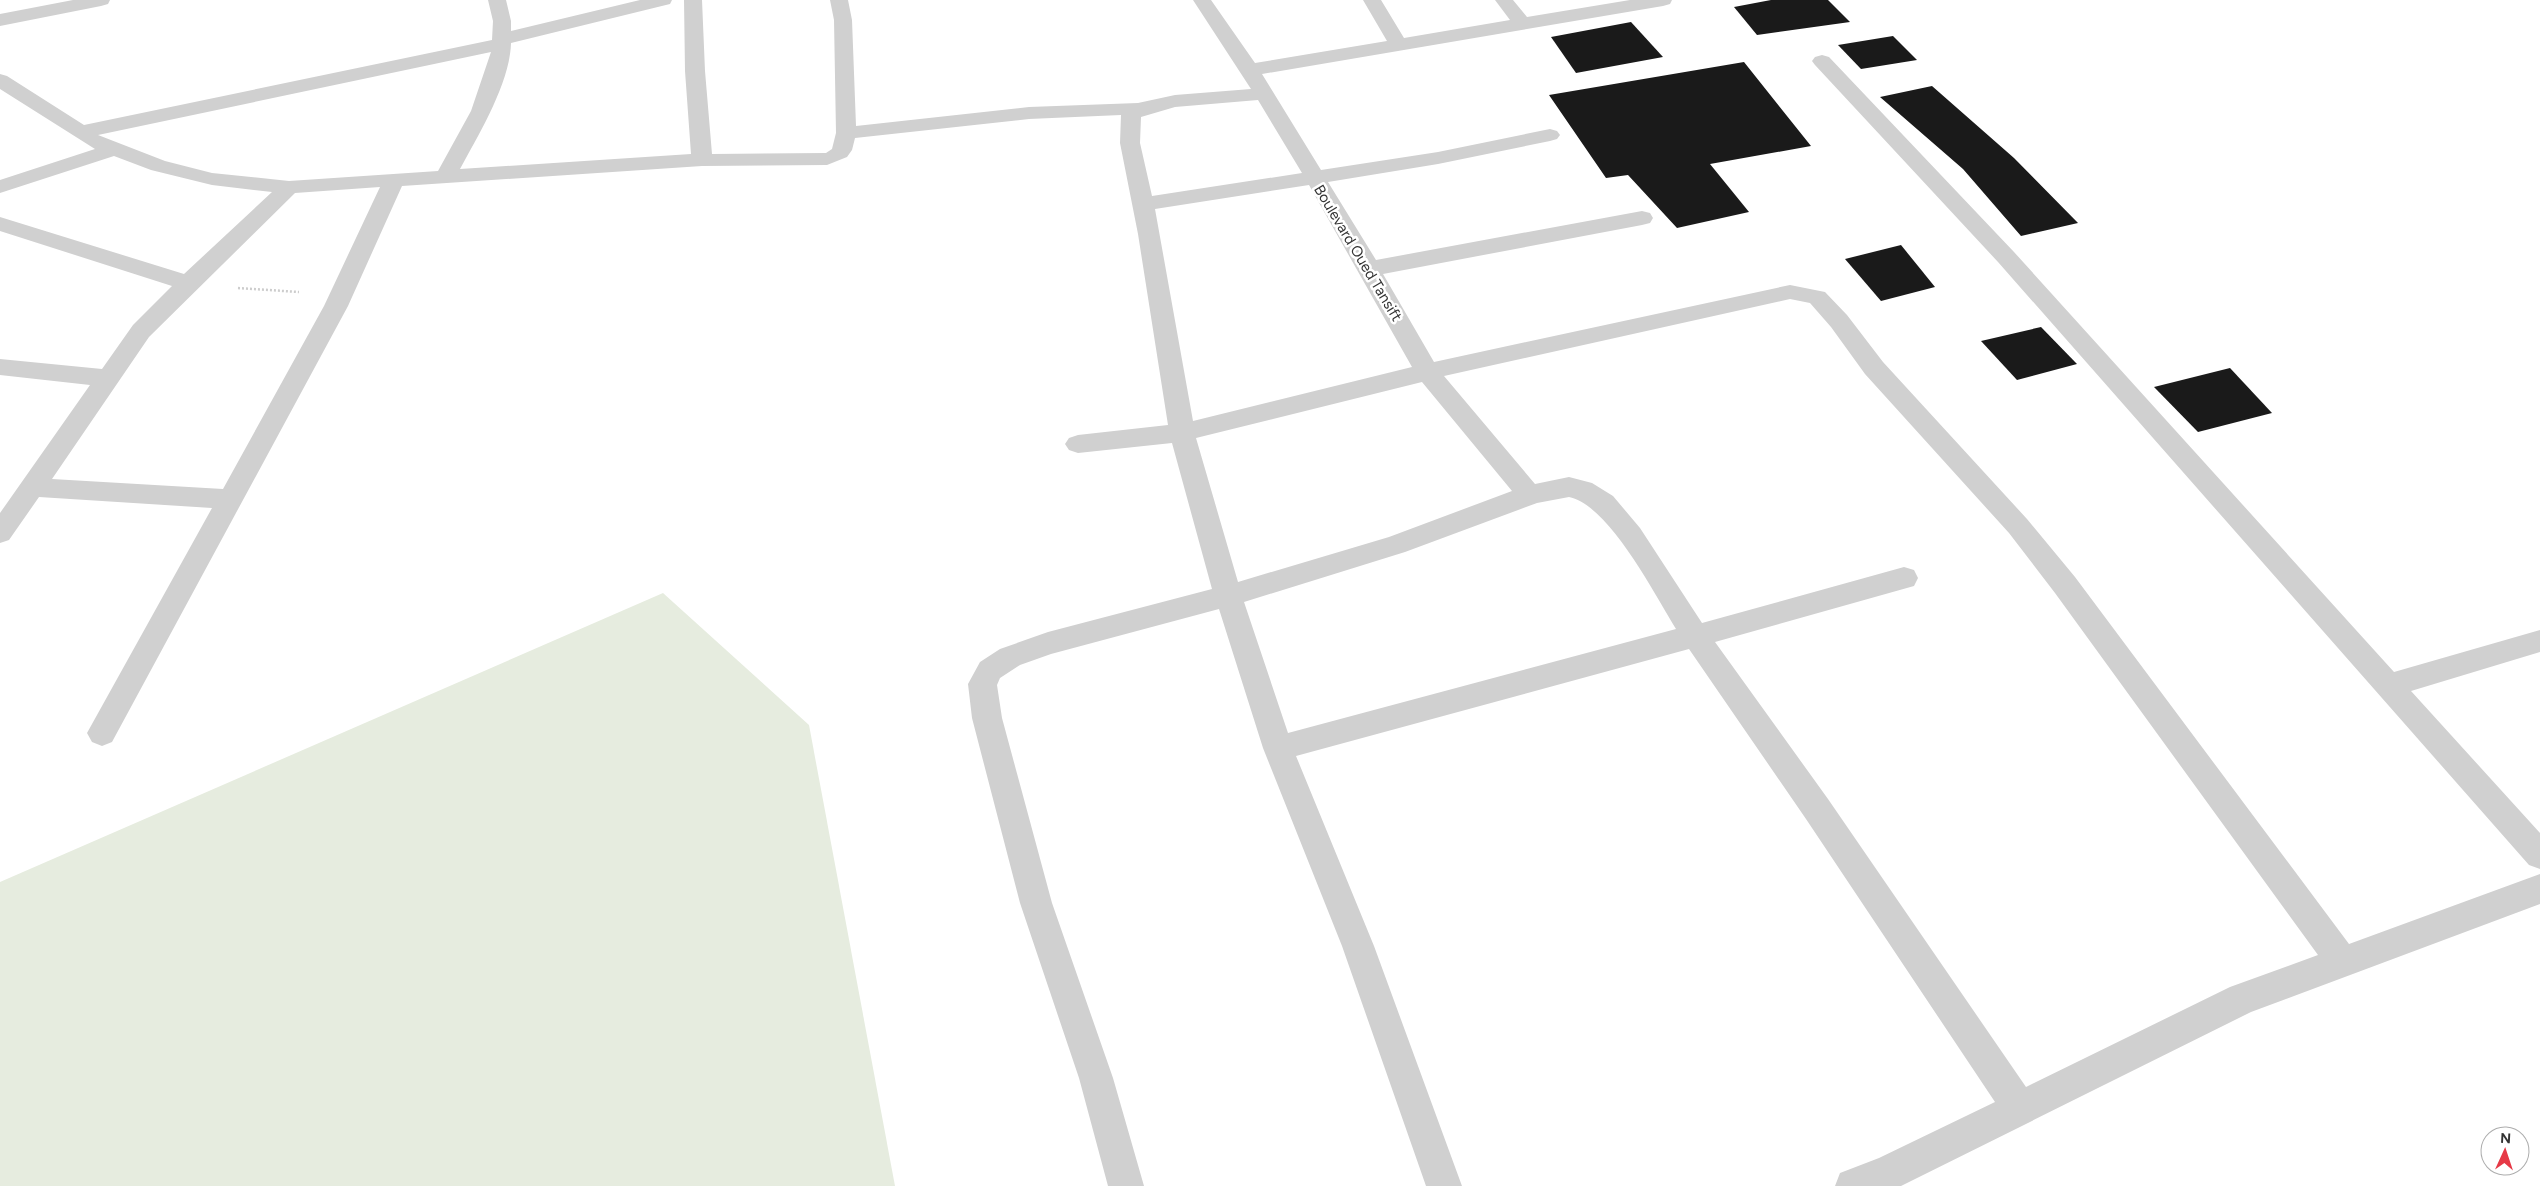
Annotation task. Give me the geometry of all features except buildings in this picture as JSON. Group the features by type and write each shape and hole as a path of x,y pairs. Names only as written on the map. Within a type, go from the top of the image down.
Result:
{"street":[{"path":"0,20 101,0"},
{"path":"445,177 481,111 501,54 502,21 497,0"},
{"path":"81,132 501,41 663,0"},
{"path":"0,80 94,141 158,166 212,179 289,187 611,164 702,160 827,159 839,157 843,151 846,132 842,20 839,0"},
{"name":"Boulevard Oued Tansift","path":"1202,0 1250,70 1370,269 1427,372 1530,495"},
{"path":"1372,0 1399,45"},
{"path":"1504,0 1522,24"},
{"path":"1250,70 1522,24 1634,2 1663,0"},
{"path":"698,1 695,70 702,160"},
{"path":"1822,61 2006,257 2540,855"},
{"path":"846,132 1008,116 1109,108 1138,108 1264,94"},
{"path":"1138,108 1131,114 1129,122 1130,143 1143,204 1182,433 1228,596 1278,748 1358,946 1444,1186"},
{"path":"1143,204 1438,158 1550,135"},
{"path":"0,187 115,149"},
{"path":"102,733 342,293 395,179"},
{"path":"0,533 141,331 188,283 289,187"},
{"path":"1370,269 1642,218"},
{"path":"0,224 188,283"},
{"path":"1078,444 1182,433 1427,372 1790,292 1817,297 1839,321 1874,368 2024,533 2343,963"},
{"path":"0,367 33,372 107,378"},
{"path":"31,487 230,499"},
{"path":"1126,1186 1096,1078 1036,903 987,718 982,684 990,670 1018,654 1048,643 1228,596 1396,545 1530,495 1569,487 1584,490 1604,503 1631,535 1696,638 1817,808 2020,1108"},
{"path":"1278,748 1473,694 1696,638 1904,578"},
{"path":"2390,685 2540,641"},
{"path":"1853,1186 1886,1174 2242,999 2540,890"}],"path":[{"path":"188,283 269,291 342,293"}],"shaded area":[{"path":"663,593 809,725 895,1186 0,1186 0,882"}]}
